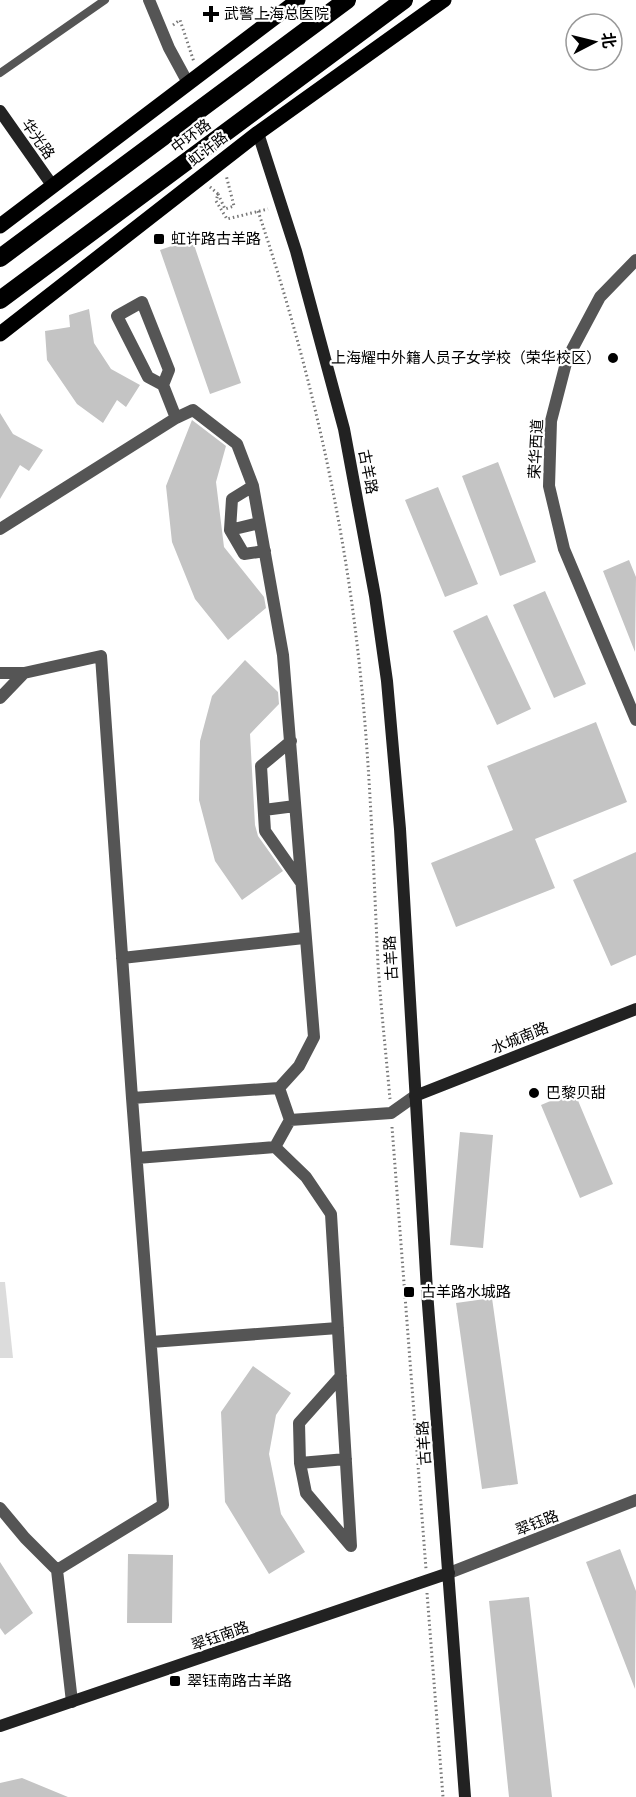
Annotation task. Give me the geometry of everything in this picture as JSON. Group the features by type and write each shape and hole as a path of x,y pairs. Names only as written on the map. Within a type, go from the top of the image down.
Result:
{"highway":[{"name":"中环路","path":"0,258 347,0"},
{"name":"中环路","path":"0,300 404,0"}],"main road":[{"path":"0,226 298,0"},
{"name":"虹许路","path":"0,334 258,133 444,0"}],"street":[{"path":"149,0 169,48 188,83"},
{"name":"华光路","path":"0,111 52,185"},
{"name":"古羊路","path":"258,133 323,345 344,429 375,596 395,766 465,1797"},
{"name":"荣华西道","path":"636,260 600,297 567,359 550,421 549,486 564,549 636,720"},
{"path":"163,385 169,370 142,302 117,315 148,376 163,385 176,418"},
{"path":"0,529 176,418 194,410 237,444 253,486 283,655 304,938 314,1037 299,1066 279,1088 132,1098"},
{"path":"253,486 232,499 230,530 244,554 265,551"},
{"path":"230,530 260,523"},
{"path":"0,673 24,673 101,656 163,1505 57,1570"},
{"path":"0,698 24,673"},
{"path":"291,741 261,766 265,831 300,882"},
{"path":"264,810 296,806"},
{"path":"122,958 304,938"},
{"name":"水城南路","path":"416,1095 636,1009"},
{"path":"275,1147 290,1120 279,1088"},
{"path":"290,1120 391,1113 416,1095"},
{"path":"137,1158 275,1147 306,1177 331,1214 341,1376 351,1546 306,1492 300,1463 299,1423 341,1376"},
{"path":"151,1342 338,1328"},
{"path":"300,1463 346,1459"},
{"name":"翠钰路","path":"449,1573 636,1500"},
{"path":"0,1508 25,1538 57,1570 72,1702"},
{"name":"翠钰南路","path":"0,1726 449,1573"}],"lane":[{"path":"0,73 105,0"}],"path":[{"path":"200,178 218,194 225,209 234,206 230,189"},
{"path":"218,194 216,201 227,219 281,205"},
{"path":"258,211 286,294 331,479 358,651 374,836 378,966 442,1797"}],"shaded area":[{"path":"0,1282 5,1282 13,1358 0,1358"}],"building":[{"path":"192,239 241,383 210,394 160,250"},
{"path":"89,309 94,343 111,369 140,385 126,407 117,400 103,423 77,404 47,360 45,331 70,327 69,315"},
{"path":"0,413 13,434 43,450 29,471 20,465 0,499"},
{"path":"192,420 226,446 216,482 224,547 264,597 266,608 228,640 195,599 172,542 166,486"},
{"path":"498,462 536,562 500,576 462,476"},
{"path":"438,487 478,584 445,597 405,500"},
{"path":"629,560 636,577 635,652 603,571"},
{"path":"545,591 586,684 554,698 513,605"},
{"path":"487,615 531,709 497,725 453,631"},
{"path":"245,660 278,692 279,704 250,734 255,825 258,836 283,871 242,900 215,861 199,800 200,741 212,696"},
{"path":"596,722 627,802 535,839 555,888 456,927 431,863 513,830 487,766"},
{"path":"636,852 636,955 611,966 573,880"},
{"path":"574,1091 613,1184 580,1198 541,1105"},
{"path":"460,1132 493,1135 483,1248 450,1245"},
{"path":"492,1298 518,1484 482,1489 456,1303"},
{"path":"253,1366 291,1393 276,1415 269,1454 281,1514 305,1552 269,1574 225,1502 221,1412"},
{"path":"620,1549 636,1591 635,1689 586,1562"},
{"path":"128,1554 173,1555 172,1623 127,1623"},
{"path":"0,1562 33,1613 5,1635 0,1628"},
{"path":"529,1597 552,1797 509,1797 489,1601"},
{"path":"22,1778 68,1797 0,1797 0,1783"}],"place":[{"name":"武警上海总医院","path":"211,14"},
{"name":"虹许路古羊路","path":"159,239"},
{"name":"上海耀中外籍人员子女学校（荣华校区）","path":"613,358"},
{"name":"巴黎贝甜","path":"534,1093"},
{"name":"古羊路水城路","path":"409,1292"},
{"name":"翠钰南路古羊路","path":"175,1681"}]}
